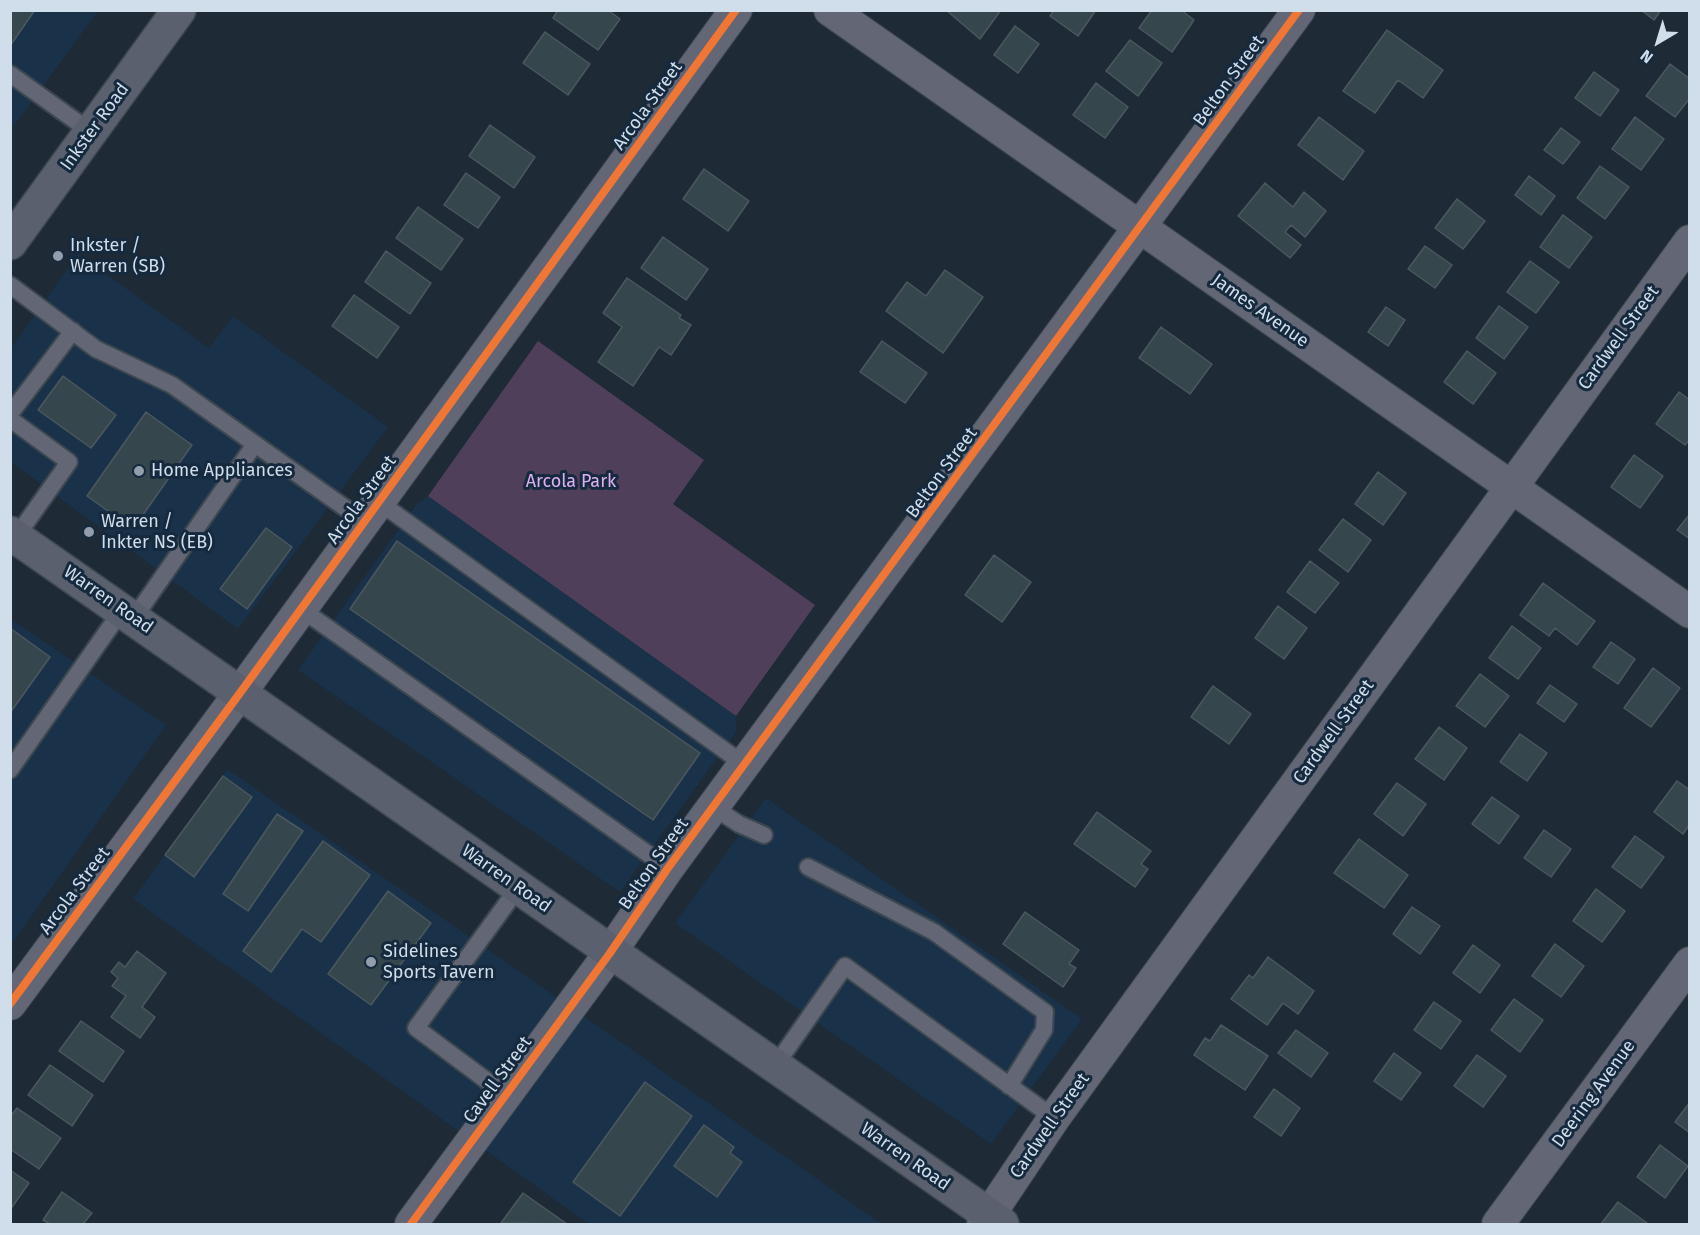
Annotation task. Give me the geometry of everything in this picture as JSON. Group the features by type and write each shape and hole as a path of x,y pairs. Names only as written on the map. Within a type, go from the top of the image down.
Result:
{"main road":[{"name":"Inkster Road","path":"10,243 179,10"},
{"name":"Warren Road","path":"13,535 775,1066 991,1222"}],"street":[{"name":"Arcola Street","path":"10,1004 240,693 736,10"},
{"name":"James Avenue","path":"830,10 1689,612"},
{"name":"Belton Street","path":"610,953 668,868 1141,228 1299,10"},
{"name":"Cardwell Street","path":"991,1222 1054,1118 1689,242"},
{"name":"Cavell Street","path":"411,1224 610,953"},
{"name":"Deering Avenue","path":"1498,1224 1689,963"}],"lane":[{"path":"10,74 91,132"},
{"path":"10,285 96,349 172,385 255,444 372,512 745,765"},
{"path":"10,414 73,331"},
{"path":"10,419 69,462 13,535"},
{"path":"10,770 255,444"},
{"path":"301,609 668,868"},
{"path":"713,807 739,824 764,835"},
{"path":"808,867 934,932 1045,1012 1044,1030 1008,1086"},
{"path":"506,1095 416,1028 518,888"},
{"path":"775,1066 845,966 1054,1118"}],"shaded area":[{"path":"11,11 98,11 11,130"},
{"path":"78,254 209,348 233,316 388,427 238,629 11,462 11,348"},
{"path":"428,496 736,716 736,732 620,892 298,670 416,505"},
{"path":"11,619 166,725 11,945"},
{"path":"227,769 882,1224 589,1224 133,899"},
{"path":"766,798 1082,1019 991,1144 675,923"}],"green space":[{"name":"Arcola Park","path":"538,341 704,460 673,504 815,605 736,716 428,496"}],"building":[{"path":"10,10 35,10 12,43 10,41"},
{"path":"558,10 608,10 620,19 598,50 553,18"},
{"path":"946,10 1001,10 980,39"},
{"path":"1054,10 1096,10 1078,36 1050,16"},
{"path":"1152,10 1181,10 1194,20 1172,52 1139,28"},
{"path":"1641,10 1661,10 1654,20"},
{"path":"1015,26 1039,44 1018,73 994,55"},
{"path":"1387,30 1443,70 1423,98 1398,80 1375,113 1343,91"},
{"path":"545,32 590,64 568,95 523,63"},
{"path":"1130,40 1162,63 1138,96 1106,71"},
{"path":"1670,64 1690,79 1690,98 1675,117 1646,96"},
{"path":"1594,72 1619,90 1600,116 1575,98"},
{"path":"1096,83 1128,107 1105,138 1073,115"},
{"path":"1319,117 1364,151 1343,180 1298,145"},
{"path":"1635,117 1664,139 1641,170 1612,149"},
{"path":"490,125 535,157 514,188 469,156"},
{"path":"1561,128 1580,142 1563,164 1544,150"},
{"path":"1600,166 1629,187 1605,219 1577,198"},
{"path":"704,169 749,201 728,231 683,199"},
{"path":"466,173 500,197 478,228 444,205"},
{"path":"1529,176 1555,196 1541,215 1515,195"},
{"path":"1265,183 1293,207 1304,192 1326,211 1305,237 1291,225 1285,232 1301,245 1290,258 1238,216"},
{"path":"1457,199 1485,221 1463,249 1435,228"},
{"path":"418,207 463,239 441,270 396,238"},
{"path":"1563,215 1592,237 1569,268 1540,247"},
{"path":"663,237 708,269 686,300 641,268"},
{"path":"1425,246 1452,265 1435,288 1408,269"},
{"path":"386,251 431,283 410,314 365,282"},
{"path":"1530,261 1559,282 1536,313 1507,292"},
{"path":"945,270 983,297 943,353 886,311 907,282 926,296"},
{"path":"627,278 681,315 679,318 691,325 671,355 659,347 633,386 598,362 622,327 603,313"},
{"path":"354,295 399,327 377,358 332,326"},
{"path":"1499,306 1528,327 1504,359 1476,338"},
{"path":"1386,307 1405,320 1388,346 1368,332"},
{"path":"1161,327 1212,364 1190,394 1139,358"},
{"path":"882,341 927,373 905,403 860,372"},
{"path":"1467,351 1496,373 1473,404 1444,382"},
{"path":"63,376 116,415 91,448 38,410"},
{"path":"1679,392 1690,400 1690,439 1685,445 1656,424"},
{"name":"Home Appliances","path":"146,412 192,445 133,529 87,496"},
{"path":"1634,455 1663,476 1640,508 1611,487"},
{"path":"1378,472 1406,493 1383,525 1355,504"},
{"path":"1690,514 1690,539 1677,530"},
{"path":"1343,519 1371,540 1348,572 1319,550"},
{"path":"266,528 292,547 247,609 220,589"},
{"path":"397,541 700,753 653,820 350,609"},
{"path":"994,555 1031,582 1002,622 965,595"},
{"path":"1310,561 1339,583 1315,613 1287,592"},
{"path":"1543,583 1595,621 1577,645 1555,628 1549,636 1520,615"},
{"path":"1278,606 1307,628 1284,659 1255,638"},
{"path":"1512,626 1541,648 1518,679 1489,658"},
{"path":"10,628 50,657 10,713"},
{"path":"1611,642 1635,659 1618,684 1593,667"},
{"path":"1653,668 1680,688 1651,727 1624,708"},
{"path":"1480,674 1509,696 1485,727 1456,706"},
{"path":"1550,685 1577,704 1564,722 1537,703"},
{"path":"1213,686 1251,714 1229,744 1191,717"},
{"path":"1439,727 1467,748 1444,780 1415,759"},
{"path":"1520,734 1547,753 1527,781 1500,762"},
{"path":"223,776 252,797 194,877 165,855"},
{"path":"1677,781 1690,790 1690,824 1683,834 1654,812"},
{"path":"1397,783 1426,804 1403,836 1374,814"},
{"path":"1492,797 1519,816 1499,844 1472,824"},
{"path":"1097,812 1151,851 1141,864 1148,869 1135,887 1074,844"},
{"path":"277,814 303,831 248,911 223,894"},
{"path":"1544,830 1571,849 1551,877 1524,858"},
{"path":"1635,836 1664,857 1641,888 1612,867"},
{"path":"1359,839 1408,875 1384,908 1334,873"},
{"path":"323,841 370,875 321,942 302,929 271,972 243,951"},
{"path":"1596,889 1625,911 1602,942 1573,921"},
{"path":"388,891 431,923 371,1005 328,974"},
{"path":"1412,907 1440,926 1420,954 1393,934"},
{"path":"1025,912 1079,950 1069,964 1076,968 1063,987 1003,944"},
{"path":"1555,944 1584,966 1561,997 1532,976"},
{"path":"1473,945 1500,965 1480,993 1453,973"},
{"path":"137,951 166,973 142,1007 155,1017 140,1038 111,1017 126,996 112,986 118,978 111,972 119,962 125,967"},
{"path":"1268,957 1314,991 1298,1014 1283,1003 1267,1025 1231,999 1249,975 1253,978"},
{"path":"1514,999 1543,1020 1520,1052 1491,1030"},
{"path":"1434,1002 1461,1021 1441,1049 1414,1030"},
{"path":"81,1021 124,1051 103,1082 59,1051"},
{"path":"1221,1025 1268,1056 1245,1090 1194,1055 1205,1038 1210,1041"},
{"path":"1296,1030 1328,1053 1311,1077 1278,1053"},
{"path":"1394,1053 1421,1073 1401,1100 1374,1081"},
{"path":"1477,1055 1506,1076 1483,1107 1454,1086"},
{"path":"50,1065 93,1095 72,1126 28,1095"},
{"path":"645,1082 692,1116 620,1216 573,1182"},
{"path":"1274,1089 1300,1108 1281,1136 1254,1117"},
{"path":"1690,1102 1690,1133 1675,1122"},
{"path":"17,1108 61,1138 39,1169 10,1149 10,1117"},
{"path":"704,1125 734,1147 730,1153 742,1162 717,1197 674,1166"},
{"path":"1660,1145 1688,1166 1665,1198 1637,1177"},
{"path":"10,1170 29,1183 10,1210"},
{"path":"62,1192 92,1213 83,1224 50,1224 43,1220"},
{"path":"523,1193 567,1224 501,1223"},
{"path":"1618,1202 1647,1223 1601,1224"}],"cycle path":[{"path":"10,1004 240,693 736,10"},
{"path":"411,1224 610,953 668,868 1299,10"}],"place":[{"name":"Inkster / Warren (SB)","path":"58,256"},
{"name":"Home Appliances","path":"139,471"},
{"name":"Warren / Inkter NS (EB)","path":"89,532"},
{"name":"Sidelines Sports Tavern","path":"371,962"}]}
